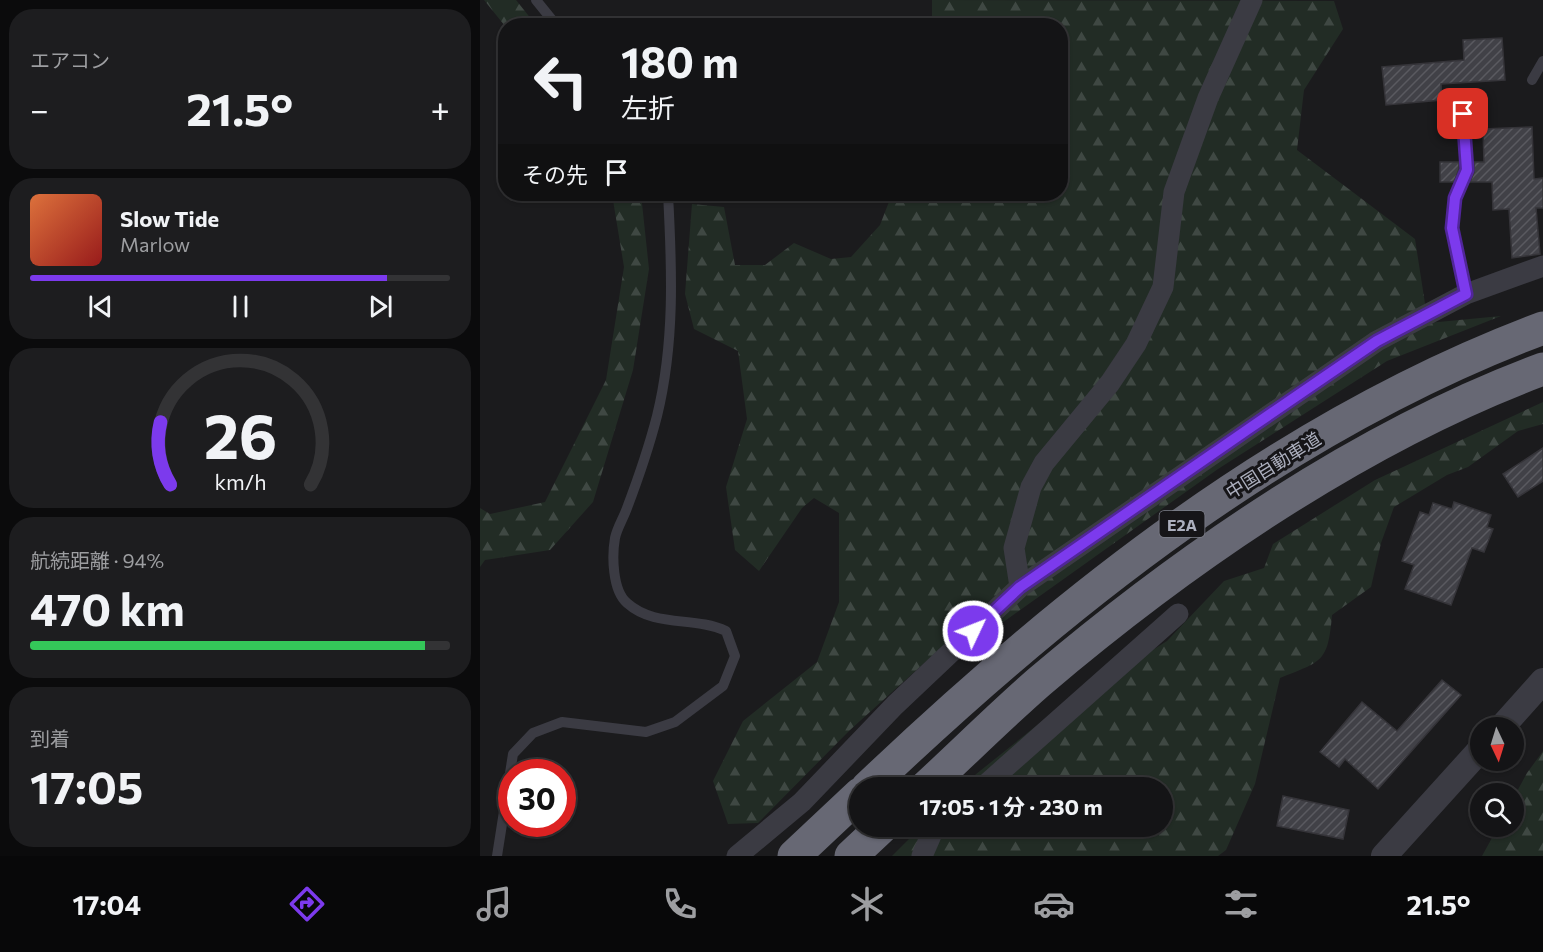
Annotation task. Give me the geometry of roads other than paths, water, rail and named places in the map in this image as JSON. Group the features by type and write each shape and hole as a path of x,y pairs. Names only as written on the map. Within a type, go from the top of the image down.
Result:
{"highway":[{"name":"中国自動車道","path":"879,777 1013,656 1151,545 1286,454 1391,396 1500,344 1543,328"},
{"name":"中国自動車道","path":"937,777 1039,682 1174,576 1296,492 1405,432 1543,369"},
{"path":"794,856 849,804"},
{"path":"851,856 871,837"}],"street":[{"path":"1020,587 1014,548 1031,487 1044,463 1117,373 1136,344 1158,297 1162,287 1174,192 1209,98 1252,0"},
{"path":"737,856 802,802 895,705 1020,587 1377,341 1466,294 1543,266"},
{"path":"994,777 1178,614"},
{"path":"1511,717 1543,681"},
{"path":"1384,856 1470,761"},
{"path":"922,856 930,837"}],"lane":[{"path":"536,0 551,18"},
{"path":"1532,80 1543,61"},
{"path":"1461,93 1467,170 1455,198 1452,228 1466,294"},
{"path":"497,856 513,754 533,733 562,722 646,732 675,722 723,686 735,656 726,631 712,624 650,618 625,602 616,581 615,537 628,507 656,417 665,375 671,308 668,201"}]}
